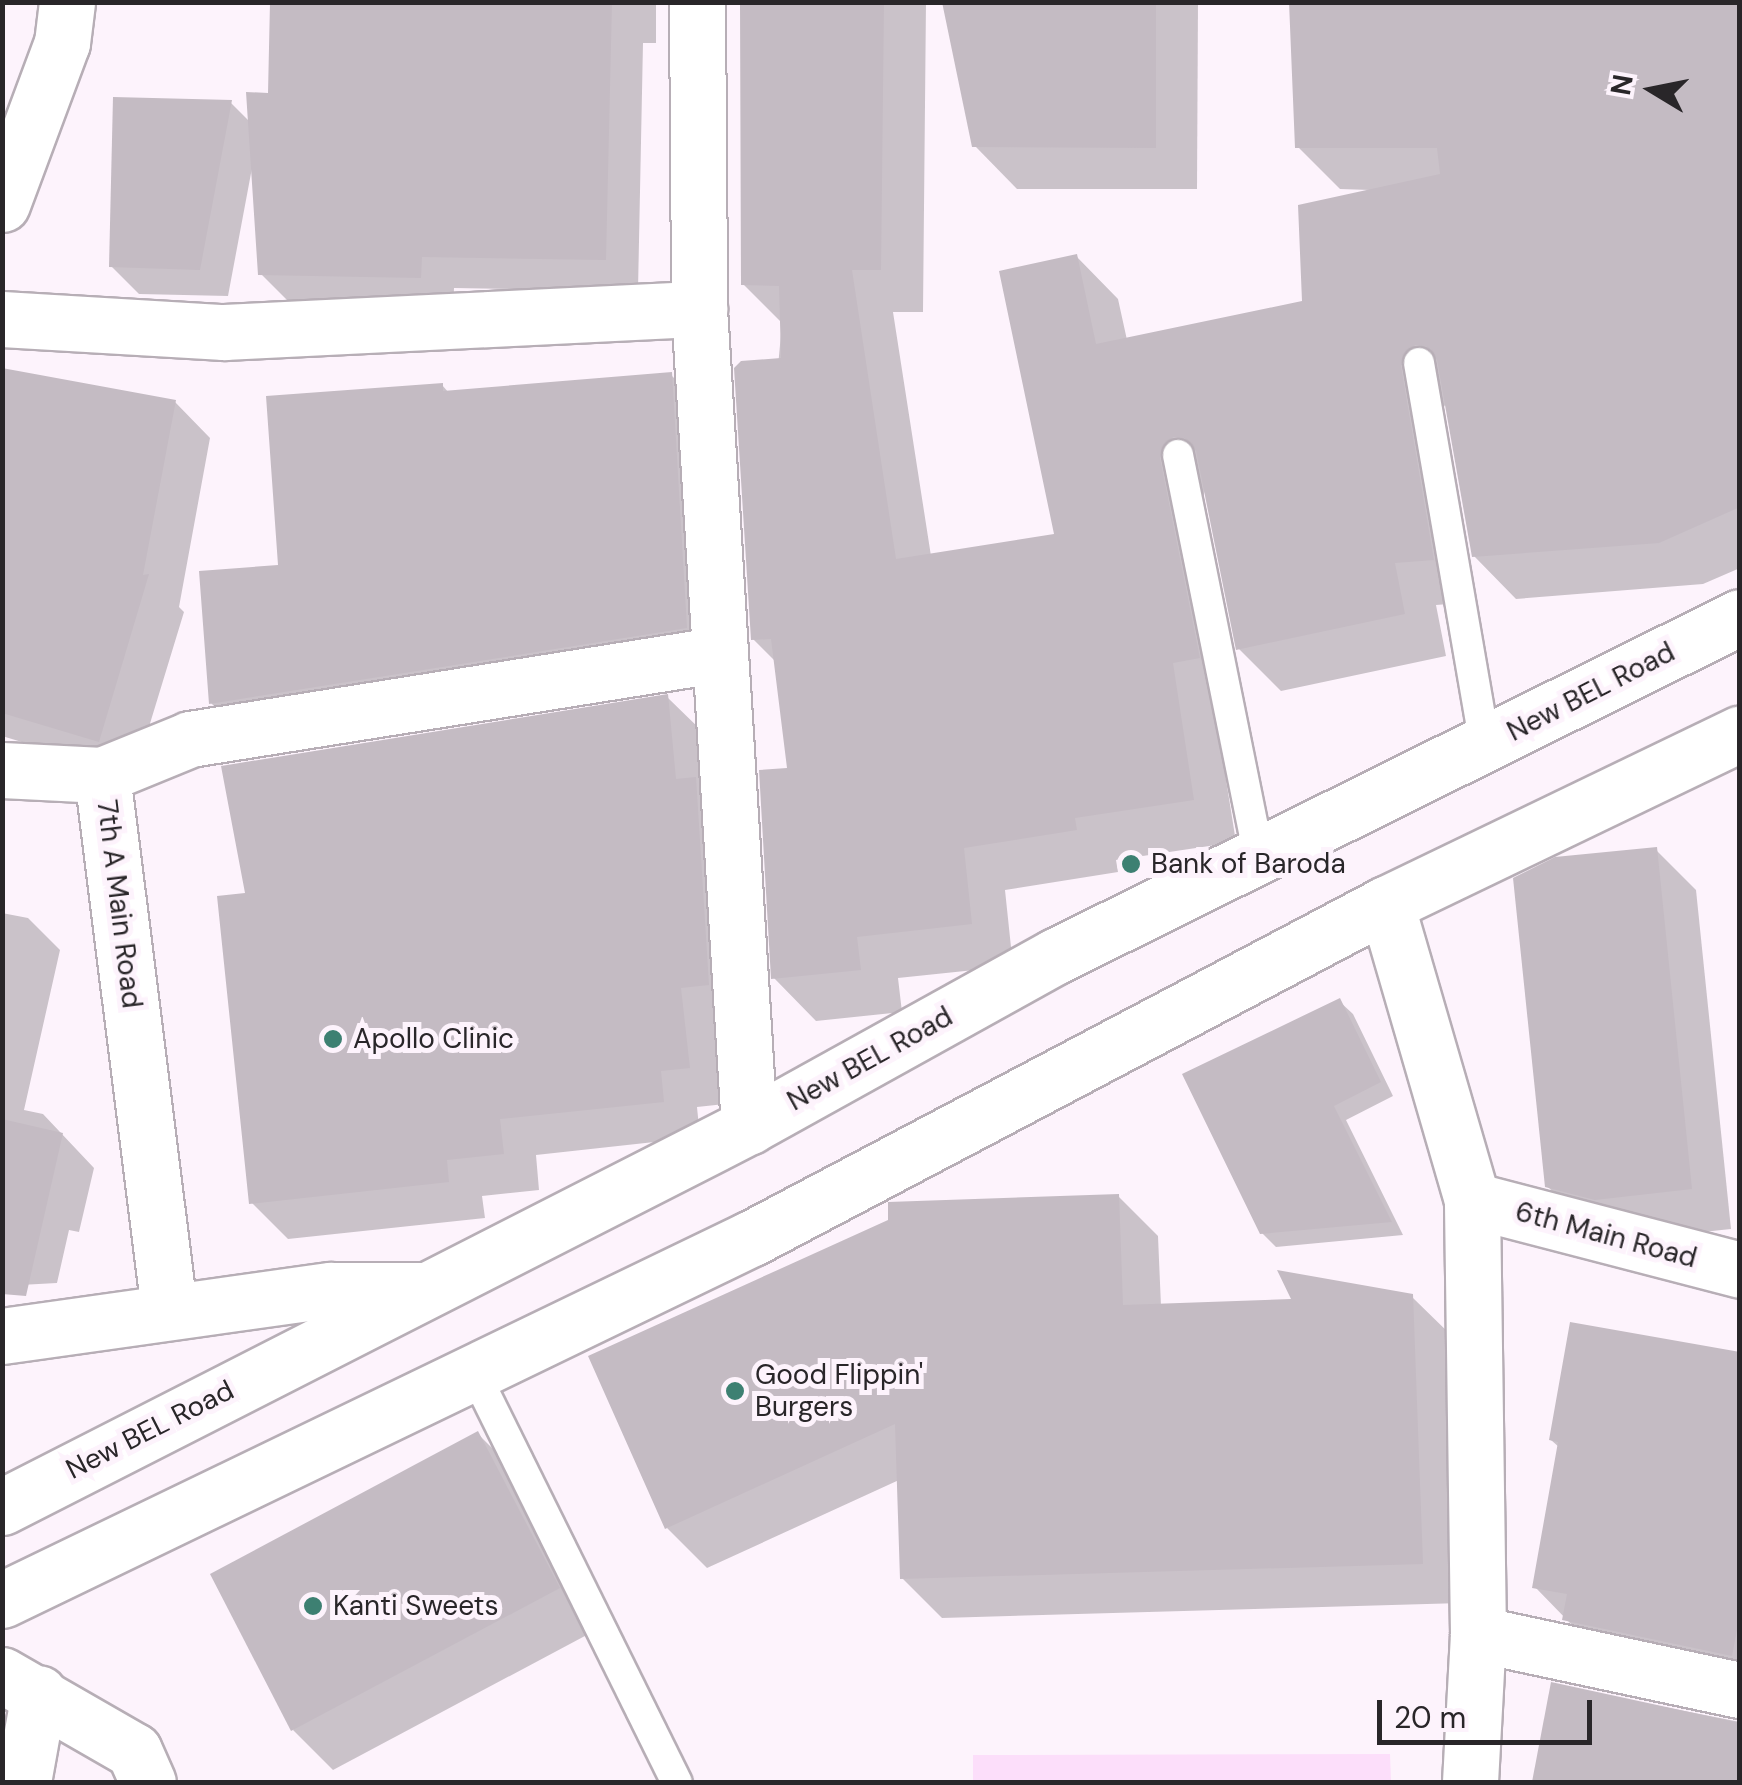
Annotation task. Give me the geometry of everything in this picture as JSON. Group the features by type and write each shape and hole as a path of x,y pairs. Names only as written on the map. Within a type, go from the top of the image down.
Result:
{"street":[{"path":"2,204 62,43 67,2"},
{"path":"697,2 699,309 715,655 748,1126"},
{"path":"2,319 224,332 699,309"},
{"name":"New BEL Road","path":"2,1507 748,1126 1056,956 1740,617"},
{"name":"7th A Main Road","path":"169,1309 102,775 190,739 715,655"},
{"path":"2,1600 752,1238 1386,904 1740,734"},
{"path":"2,770 102,775"},
{"path":"1386,904 1472,1200 1478,1634 1470,1782"},
{"name":"6th Main Road","path":"1472,1200 1740,1270"},
{"path":"2,1336 169,1309 331,1290 421,1290"},
{"path":"1478,1634 1740,1690"},
{"path":"21,1684 23,1782"},
{"path":"21,1684 134,1751 148,1782"}],"lane":[{"path":"1419,363 1485,746"},
{"path":"1178,455 1259,858"},
{"path":"475,1374 678,1782"}],"shaded area":[{"path":"1390,1754 1391,1782 973,1782 973,1755"}],"building":[{"path":"270,2 612,2 606,260 422,257 421,278 258,275 246,92 268,93"},
{"path":"740,2 884,2 881,270 852,270 896,559 1054,534 999,271 1077,254 1096,344 1302,301 1298,205 1440,174 1437,148 1295,148 1289,2 1740,2 1740,507 1659,543 1472,557 1437,360 1426,346 1415,345 1401,366 1434,560 1395,563 1405,614 1236,650 1196,451 1185,438 1173,437 1160,458 1200,658 1173,663 1194,800 1075,818 1077,830 964,848 972,924 857,937 861,970 771,979 759,770 787,768 771,639 751,640 734,368 741,361 781,358 779,286 741,285"},
{"path":"942,2 1156,2 1156,148 972,147"},
{"path":"113,97 232,100 200,270 109,267"},
{"path":"2,368 176,400 143,575 149,574 99,742 2,713"},
{"path":"672,372 687,628 209,704 199,571 278,565 266,396 443,383 443,391"},
{"path":"668,694 676,779 696,777 709,985 681,988 690,1068 661,1071 664,1102 500,1119 504,1154 447,1160 449,1182 249,1204 217,896 245,893 221,766"},
{"path":"1657,847 1692,1189 1595,1200 1545,1187 1513,878 1555,857"},
{"path":"1340,998 1381,1082 1334,1106 1392,1222 1260,1234 1182,1074"},
{"path":"2,1119 63,1133 26,1296 2,1294"},
{"path":"1119,1194 1123,1305 1291,1299 1277,1270 1413,1294 1423,1564 900,1579 895,1424 665,1529 588,1356 888,1220 888,1202"},
{"path":"1570,1322 1740,1352 1740,1614 1732,1656 1562,1620 1567,1594 1532,1588 1558,1442 1549,1440"},
{"path":"478,1431 560,1588 291,1731 210,1574"},
{"path":"1551,1682 1740,1723 1740,1782 1532,1782"}],"place":[{"name":"Bank of Baroda","path":"1131,864"},
{"name":"Apollo Clinic","path":"333,1039"},
{"name":"Good Flippin' Burgers","path":"735,1391"},
{"name":"Kanti Sweets","path":"313,1606"}]}
